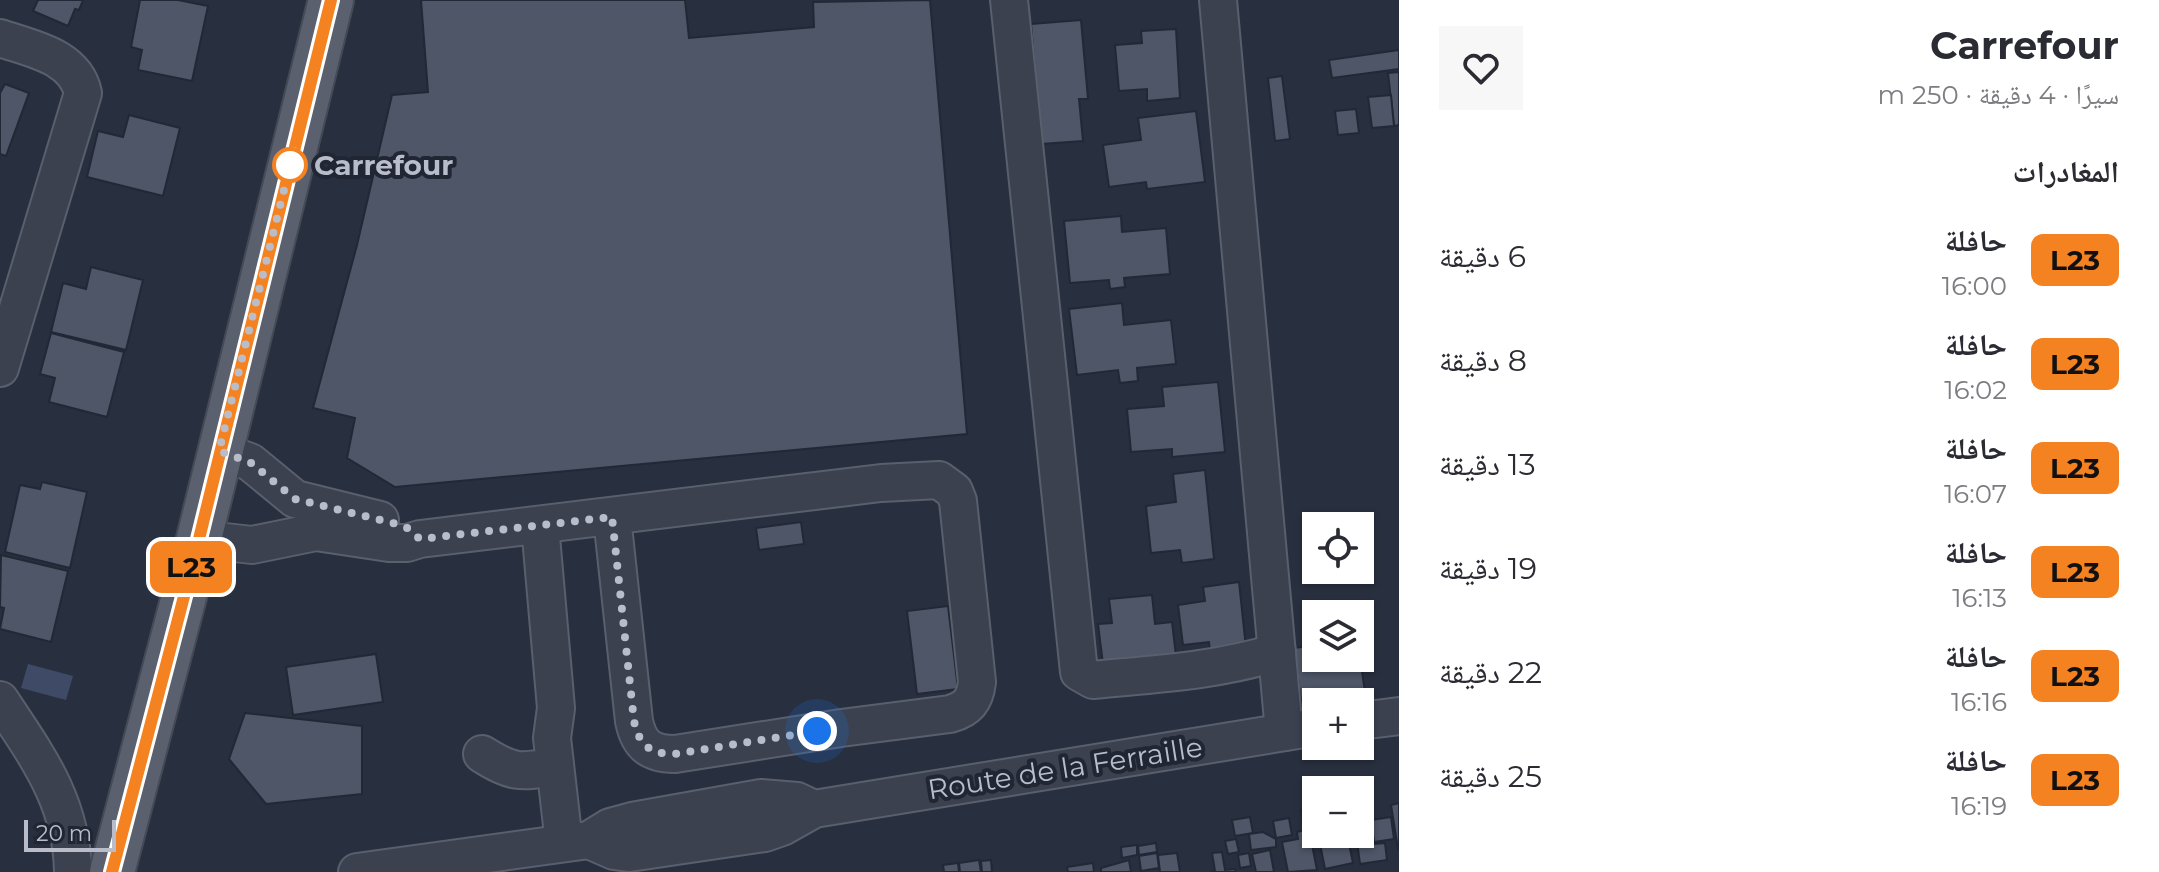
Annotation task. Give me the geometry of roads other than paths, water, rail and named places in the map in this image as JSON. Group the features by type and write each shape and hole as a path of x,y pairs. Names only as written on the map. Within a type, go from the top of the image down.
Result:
{"main road":[{"path":"112,872 199,539 331,0"}],"street":[{"path":"1009,0 1079,672 1093,680 1208,668 1277,652"},
{"path":"1218,0 1277,652 1300,730"},
{"path":"0,38 65,62 80,77 83,93 0,368"},
{"path":"219,451 250,462 318,519 372,529 401,544 420,539 881,483 939,480 954,491 958,501 976,694 961,711 704,750 660,754 646,748 637,736 612,517"},
{"path":"199,539 252,545 318,519"},
{"path":"540,525 556,708 552,728 555,766 578,841"},
{"path":"0,700 61,802 73,850 73,872"},
{"path":"556,708 567,723 569,733 578,841"},
{"path":"1374,719 1399,716"},
{"name":"Route de la Ferraille","path":"357,872 459,865 578,841 632,821 761,798 797,801 814,809 1300,730"},
{"path":"482,754 516,772 555,766"}],"water":[{"path":"28,664 73,676 66,700 21,688"}],"place":[{"name":"Carrefour","path":"290,165"}]}
